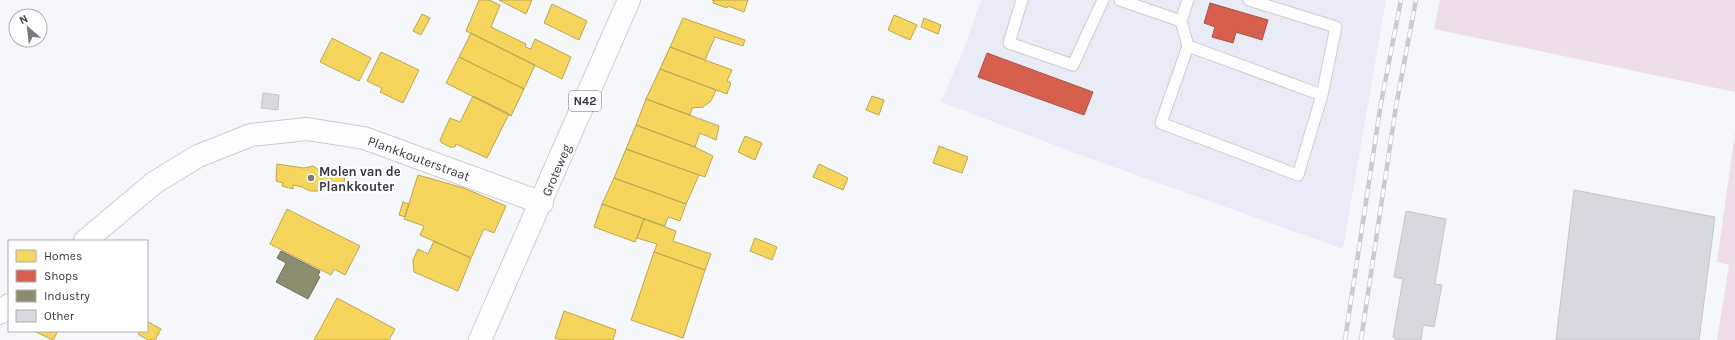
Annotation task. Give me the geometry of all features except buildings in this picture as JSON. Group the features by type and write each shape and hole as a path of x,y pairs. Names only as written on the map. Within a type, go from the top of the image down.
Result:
{"street":[{"name":"Groteweg","path":"480,340 542,203 629,0"},
{"name":"Plankkouterstraat","path":"86,240 154,183 198,156 250,135 307,129 364,138 542,203"},
{"path":"0,313 8,306"}],"lane":[{"path":"1022,0 1009,43 1073,65 1104,0"},
{"path":"1120,0 1181,21"},
{"path":"1188,0 1181,21 1188,46 1162,123 1298,175 1322,95 1336,27 1249,0"},
{"path":"1188,46 1322,95"}],"shaded area":[{"path":"981,0 1386,0 1343,249 1083,156 941,102 964,48"},
{"path":"1440,0 1735,0 1735,92 1434,29"},
{"path":"1735,132 1735,340 1717,340 1729,265 1717,262"}],"railway":[{"path":"1345,340 1381,103 1401,0"},
{"path":"1361,340 1396,106 1416,0"}],"place":[{"name":"Molen van de Plankkouter","path":"311,178"}]}
